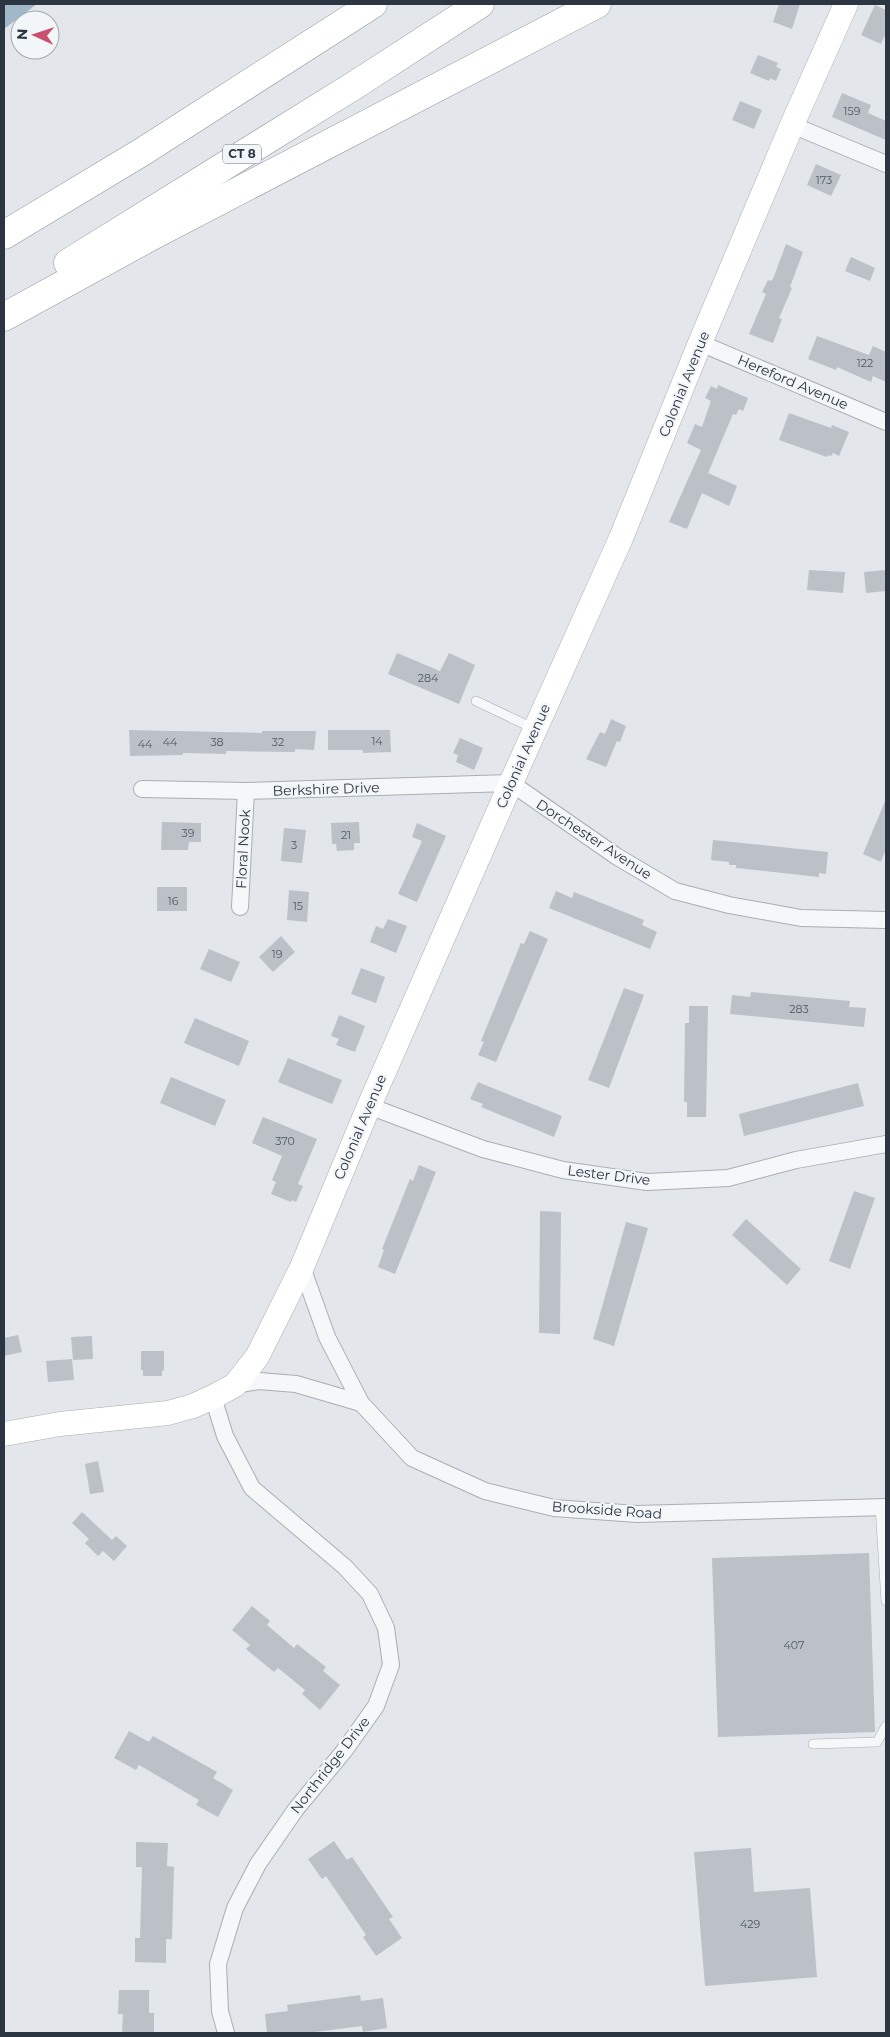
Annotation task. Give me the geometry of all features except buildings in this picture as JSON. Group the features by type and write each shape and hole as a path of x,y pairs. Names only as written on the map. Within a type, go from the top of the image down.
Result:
{"highway":[{"name":"CT 8","path":"4,305 151,210 480,4"},
{"path":"4,317 150,238 598,4"},
{"path":"4,235 142,152 368,7"}],"street":[{"name":"Colonial Avenue","path":"4,1434 60,1424 116,1420 168,1413 213,1398 235,1385 257,1357 302,1267 369,1106 510,783 621,538 700,343 792,125 846,4"},
{"path":"792,125 886,164"},
{"name":"Hereford Avenue","path":"700,343 886,422"},
{"name":"Berkshire Drive","path":"142,789 246,791 510,783"},
{"name":"Dorchester Avenue","path":"510,783 616,856 675,891 729,905 801,918 886,920"},
{"name":"Floral Nook","path":"240,907 246,791"},
{"name":"Lester Drive","path":"369,1106 483,1149 563,1170 647,1182 728,1178 796,1160 886,1144"},
{"name":"Brookside Road","path":"302,1267 327,1337 361,1403 412,1458 485,1491 554,1508 637,1514 883,1507"},
{"path":"235,1385 259,1381 296,1384 361,1403"},
{"name":"Northridge Drive","path":"213,1398 225,1436 252,1488 345,1567 370,1594 386,1628 391,1665 376,1706 344,1751 296,1809 258,1864 235,1908 218,1964 220,2011 226,2033"}],"lane":[{"path":"476,701 535,729"},
{"path":"883,1507 886,1601"},
{"path":"813,1744 877,1742 886,1726"}],"water":[{"path":"4,4 37,4 29,10 10,10 10,24 4,29"}]}
